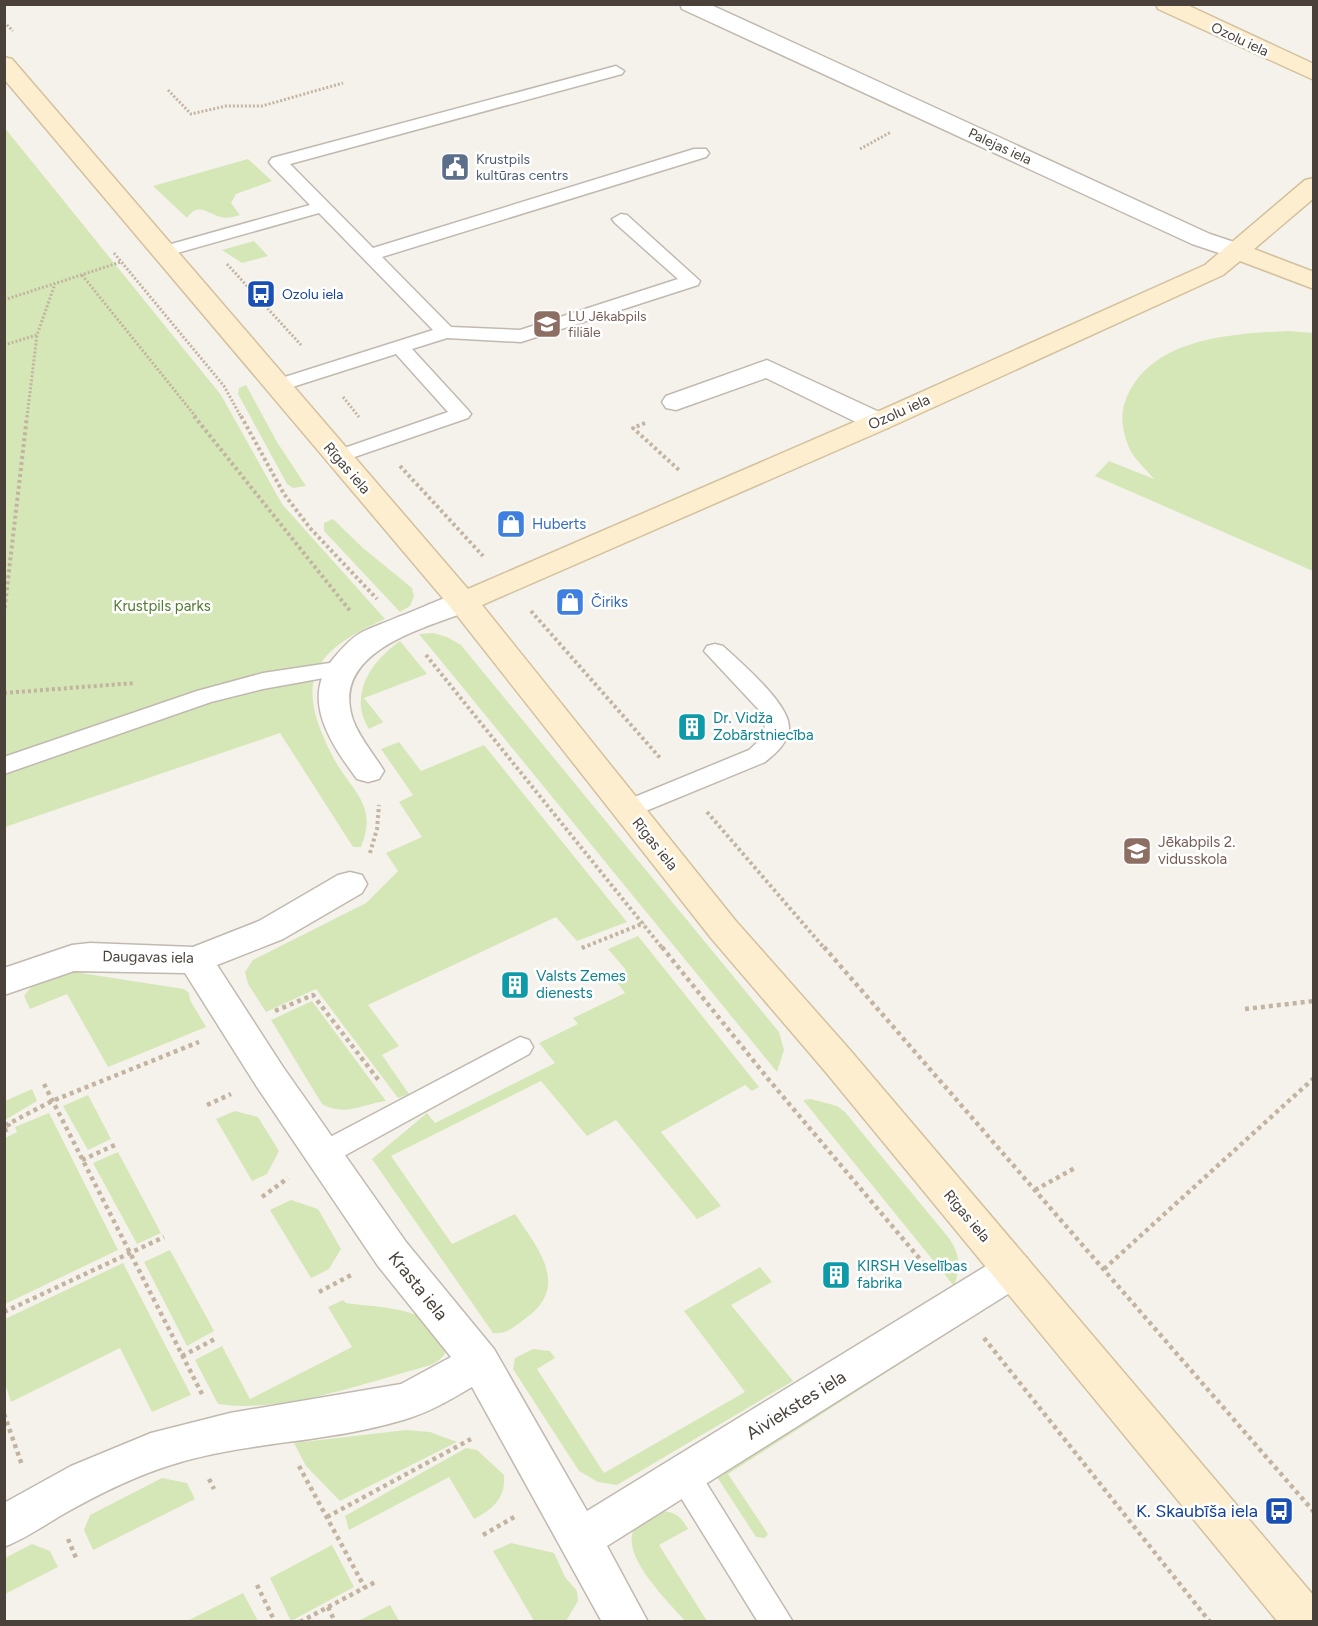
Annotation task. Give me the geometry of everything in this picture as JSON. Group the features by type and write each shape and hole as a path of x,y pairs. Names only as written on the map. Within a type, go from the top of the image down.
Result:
{"main road":[{"name":"Ozolu iela","path":"1166,4 1314,73"},
{"name":"Rīgas iela","path":"7,72 463,602 723,929 1013,1270 1307,1622"},
{"name":"Ozolu iela","path":"463,602 878,422 1214,270 1314,185"},
{"name":"Palejas iela","path":"1237,251 1314,280"}],"street":[{"name":"Palejas iela","path":"690,4 1201,239 1237,251"},
{"path":"676,402 767,368 878,422"},
{"path":"368,771 351,749 334,715 333,699 343,668 359,648 373,639 463,602"},
{"name":"Daugavas iela","path":"4,982 54,962 81,957 195,960 272,930 350,884"},
{"name":"Krasta iela","path":"195,960 392,1254 480,1362 626,1622"},
{"name":"Aiviekstes iela","path":"579,1540 1013,1270"},
{"path":"4,1527 49,1500 132,1460 181,1443 405,1402 480,1362"}],"lane":[{"path":"447,333 279,162 616,71"},
{"path":"370,255 700,153"},
{"path":"163,252 321,207"},
{"path":"276,386 447,333 521,336 691,281 621,219"},
{"path":"337,457 461,414 400,347"},
{"path":"628,809 757,756 769,748 776,738 778,728 772,708 715,651"},
{"path":"4,766 205,696 263,681 343,668"},
{"path":"323,1154 520,1047"},
{"path":"684,1474 777,1622"}],"path":[{"path":"168,90 191,114 226,106 262,106 343,83"},
{"path":"4,300 121,262"},
{"path":"82,274 373,639"},
{"path":"4,614 37,335 55,284"},
{"path":"161,310 228,392 284,494 310,528 404,627 644,924 958,1305 1210,1622"},
{"path":"4,345 37,335"},
{"path":"676,402 672,411 633,428 683,474"},
{"path":"350,884 367,862 377,829 379,798 368,771"},
{"path":"582,948 644,924"},
{"path":"1245,1009 1314,1001"},
{"path":"1104,1269 1314,1078"},
{"path":"44,1084 206,1401"},
{"path":"82,1160 115,1145"},
{"path":"1035,1190 1075,1168"},
{"path":"4,1312 164,1237"},
{"path":"182,1356 217,1338"},
{"path":"327,1517 511,1418"},
{"path":"277,1425 365,1588"},
{"path":"300,1622 377,1581"},
{"path":"257,1585 275,1622"},
{"path":"328,1607 335,1622"}],"green space":[{"name":"Krustpils parks","path":"4,127 221,395 282,504 385,619 360,631 325,657 316,672 313,689 314,708 321,731 333,757 365,808 366,832 361,847 353,847 280,733 5,827"},
{"path":"248,159 272,181 236,194 231,203 240,215 224,218 199,209 187,218 153,186"},
{"path":"254,241 268,256 242,263 222,250"},
{"path":"1288,331 1313,333 1313,571 1095,476 1109,461 1154,479 1133,455 1127,443 1123,422 1125,402 1136,381 1152,364 1171,352 1217,338"},
{"path":"246,385 277,442 306,486 293,488 287,484 238,394 239,388"},
{"path":"333,519 363,548 412,588 414,596 410,606 400,612 324,531 324,523"},
{"path":"433,633 447,637 461,645 779,1032 784,1050 777,1072 419,634"},
{"path":"400,641 427,674 364,698 383,722 369,729 363,716 362,691 380,658"},
{"path":"399,742 421,771 484,745 627,922 577,941 556,917 368,1005 399,1046 382,1055 409,1094 398,1098 316,989 266,1012 248,984 245,972 253,960 366,903 398,871 386,853 422,837 399,802 413,795 381,749"},
{"path":"638,936 759,1087 752,1091 745,1085 661,1132 721,1206 697,1219 616,1120 587,1136 541,1081 391,1156 452,1244 515,1214 540,1253 546,1266 548,1280 546,1293 539,1306 510,1329 502,1333 493,1333 372,1159 427,1113 435,1123 555,1063 539,1043 578,1024 573,1018 625,993 613,977 626,970 608,949"},
{"path":"74,972 184,989 189,993 190,1000 206,1027 108,1067 67,994 30,1009 24,996 32,986"},
{"path":"312,1001 386,1101 346,1110 322,1104 271,1020"},
{"path":"32,1089 37,1101 5,1120 5,1101"},
{"path":"88,1095 111,1139 88,1150 63,1106"},
{"path":"811,1099 837,1106 845,1112 948,1237 958,1260 958,1273 954,1286 803,1100"},
{"path":"235,1111 258,1117 279,1151 267,1174 252,1181 216,1119"},
{"path":"49,1113 118,1250 5,1304 5,1138 17,1132 15,1127"},
{"path":"118,1152 161,1233 137,1244 93,1163"},
{"path":"291,1200 318,1209 341,1249 329,1269 311,1278 270,1210"},
{"path":"170,1250 214,1331 187,1346 144,1262"},
{"path":"123,1263 191,1395 152,1412 120,1348 11,1402 5,1383 5,1319"},
{"path":"760,1267 772,1282 731,1305 793,1381 617,1485 598,1482 579,1471 513,1369 515,1358 533,1349 550,1351 555,1358 537,1369 604,1473 745,1392 684,1311"},
{"path":"343,1300 346,1303 403,1311 424,1319 433,1327 445,1345 444,1356 431,1365 297,1401 270,1405 218,1404 195,1360 222,1346 250,1399 352,1347 328,1307"},
{"path":"940,1329 945,1335 728,1474 768,1534 765,1538 756,1537 717,1477"},
{"path":"406,1430 430,1432 457,1442 340,1501 306,1466 294,1443"},
{"path":"466,1448 477,1450 504,1475 503,1490 497,1502 487,1511 474,1519 449,1477 349,1530 345,1516"},
{"path":"162,1478 187,1483 195,1499 93,1550 84,1530 90,1515"},
{"path":"660,1511 677,1516 688,1529 659,1545 707,1621 685,1621 657,1589 638,1562 633,1549 632,1537 636,1526"},
{"path":"511,1543 554,1553 565,1577 577,1591 578,1601 566,1621 534,1621 493,1551"},
{"path":"32,1544 50,1551 58,1567 5,1594 5,1558"},
{"path":"332,1545 354,1587 291,1621 270,1578"},
{"path":"243,1593 258,1621 187,1621"},
{"path":"390,1605 399,1621 358,1621"}],"place":[{"name":"Krustpils kultūras centrs","path":"455,167"},
{"name":"Ozolu iela","path":"261,294"},
{"name":"LU Jēkabpils filiāle","path":"547,324"},
{"name":"Huberts","path":"511,524"},
{"name":"Čiriks","path":"570,602"},
{"name":"Dr. Vidža Zobārstniecība","path":"692,727"},
{"name":"Jēkabpils 2. vidusskola","path":"1137,851"},
{"name":"Valsts Zemes dienests","path":"515,985"},
{"name":"KIRSH Veselības fabrika","path":"836,1275"},
{"name":"K. Skaubīša iela","path":"1279,1511"}]}
